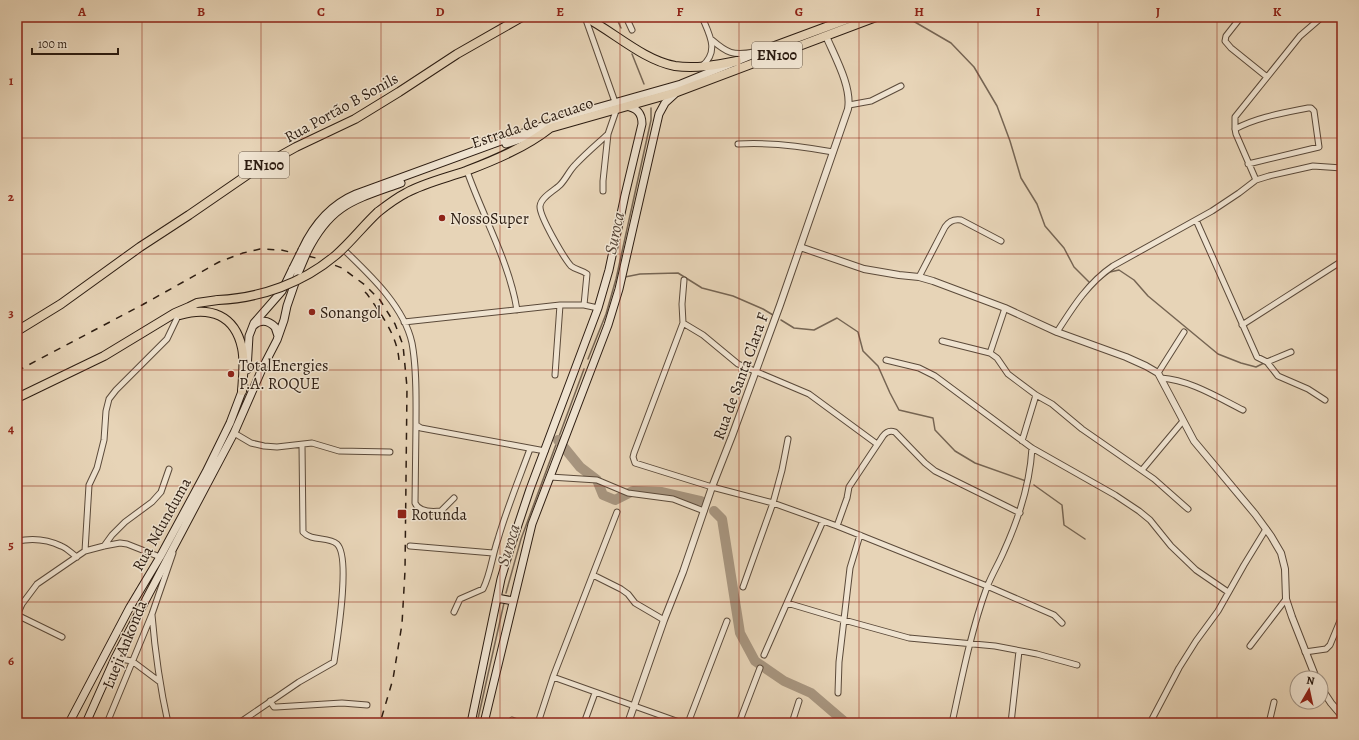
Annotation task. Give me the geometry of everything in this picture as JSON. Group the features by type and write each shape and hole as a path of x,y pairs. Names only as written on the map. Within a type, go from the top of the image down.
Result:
{"main road":[{"name":"Rua Portão B Sonils","path":"17,331 61,304 140,247 253,171 296,147 354,119 457,54 522,17"},
{"name":"Estrada de Cacuaco","path":"585,17 648,55 674,66 702,66 737,61"},
{"name":"Estrada de Cacuaco","path":"251,328 258,317 282,291 296,269 310,234 320,220 336,204 346,198 575,114 654,95 764,50 853,17"},
{"name":"Estrada de Cacuaco","path":"654,95 677,92 876,17"},
{"path":"484,723 532,524 608,325 619,289 659,114 665,103 677,92"},
{"name":"Estrada de Cacuaco","path":"304,251 328,219 342,207 358,198 550,128 616,105 626,106 643,98"},
{"path":"470,723 497,598 519,519 598,308 611,263 642,124 641,116 638,110 626,106"},
{"name":"EN100","path":"17,398 104,356 175,313 197,304 247,297 277,289 306,276 322,266 343,249 378,212 406,192 467,171 536,139 550,128"},
{"name":"Estrada de Cacuaco","path":"277,340 284,320 296,269"},
{"path":"164,320 196,311 214,312 225,318 234,328 242,347 244,367 242,391"},
{"path":"251,328 258,322 263,321 272,323 277,331 277,340"},
{"name":"Rua Ndunduma","path":"68,723 130,607 160,557 206,472 230,423 245,380 251,328"},
{"name":"Rua Ndunduma","path":"86,723 115,658 234,433 262,369 277,340"},
{"path":"578,362 592,367"},
{"path":"497,598 513,600"}],"street":[{"path":"585,17 616,105 608,134 603,191"},
{"path":"626,17 632,30"},
{"path":"702,17 712,40 722,49 734,54 764,50"},
{"path":"1241,17 1226,36 1225,42 1228,46 1268,77"},
{"path":"1256,180 1234,129 1236,115 1300,36 1322,17"},
{"name":"Rua de Santa Clara F","path":"628,723 712,487 780,305 849,106 847,90 826,36"},
{"path":"702,66 710,54 712,40"},
{"path":"849,106 871,101 901,86"},
{"path":"1234,129 1254,120 1275,115 1308,108 1314,110 1319,147 1248,164"},
{"path":"584,305 587,274 576,270 565,258 553,238 540,210 540,205 542,200 564,181 578,162 608,134"},
{"path":"738,144 776,143 803,146 833,152"},
{"path":"1057,332 1077,301 1099,276 1113,266 1196,220 1239,193 1256,180 1313,166 1342,168"},
{"path":"467,171 474,192 503,259 514,294 517,310"},
{"path":"919,277 945,227 951,221 961,220 1001,241"},
{"path":"1196,220 1257,357 1267,362 1278,376 1325,400"},
{"path":"800,247 864,269 899,276 919,277 933,281 1005,308 1057,332 1126,357 1159,376 1187,383 1243,410"},
{"path":"343,249 388,296 404,322 412,342 415,369 416,507 430,512 441,511 454,498"},
{"path":"1242,325 1342,261"},
{"path":"684,280 682,304 683,323 633,457 635,463 712,487 773,503 837,526 988,586 1054,615 1062,623"},
{"path":"404,322 560,305 584,305 598,308"},
{"path":"556,375 560,305"},
{"path":"990,353 1005,308"},
{"path":"85,551 88,526 89,485 97,468 102,452 106,411 109,399 120,385 167,340 178,316"},
{"path":"683,323 703,335 738,364 809,394 877,444"},
{"path":"1159,376 1184,332"},
{"path":"942,341 990,353 997,358 1012,377 1036,395 1052,404 1082,429 1142,470 1188,509"},
{"path":"1267,362 1292,352"},
{"path":"886,360 919,368 935,376 1032,448 1115,495 1139,511 1150,520 1171,546 1196,570 1228,592"},
{"path":"1159,376 1194,441 1276,542 1283,558 1286,576 1286,599 1313,670"},
{"path":"1022,441 1036,395"},
{"path":"1142,470 1183,422"},
{"path":"416,426 545,451"},
{"path":"837,526 847,498 849,487 877,444 889,431 895,432 925,463 935,471 1020,513"},
{"path":"234,433 251,443 264,446 277,447 312,443 339,451 390,452"},
{"path":"743,588 773,503 782,470 788,439"},
{"path":"239,723 299,682 334,662 343,580 342,553 339,547 332,541 312,537 303,532 302,445"},
{"path":"952,723 970,643 988,586 1020,513 1030,469 1032,448"},
{"path":"454,612 460,599 483,589 489,578 493,554 530,449"},
{"path":"104,546 112,535 125,522 152,502 161,492 169,469"},
{"path":"550,477 597,480 628,493 673,499 704,511"},
{"path":"538,723 553,677 617,512"},
{"path":"764,655 823,521"},
{"path":"1150,723 1179,668 1196,641 1218,611 1266,529"},
{"name":"Lueji Ankonda","path":"107,723 152,614 182,530"},
{"path":"838,693 839,662 850,568 860,535"},
{"path":"17,541 36,538 62,546 77,557"},
{"path":"62,637 17,615 22,604 36,584 85,551 104,546 120,543 127,544 160,557"},
{"path":"410,546 493,554"},
{"path":"593,575 621,589 628,594 635,603 664,620"},
{"path":"1250,646 1286,599"},
{"path":"787,603 909,638 970,643 1037,654 1077,665"},
{"path":"152,614 155,652 168,723"},
{"path":"1305,652 1326,649 1330,645 1342,616"},
{"path":"688,723 727,621"},
{"path":"1011,723 1019,651"},
{"path":"115,658 132,661 160,682"},
{"path":"739,723 760,668"},
{"path":"553,677 682,723"},
{"path":"584,723 596,693"},
{"path":"1329,700 1342,716"},
{"path":"270,701 274,707 342,703 367,705"},
{"path":"792,723 799,701"},
{"path":"1269,723 1274,702"},
{"path":"510,723 512,720 521,723"}],"waterway":[{"name":"Suroca","path":"616,17 621,28"},
{"path":"908,18 951,43 974,67 997,106 1010,141 1021,178 1037,204 1045,226 1064,248 1074,267 1090,283"},
{"name":"Suroca","path":"632,54 644,84"},
{"name":"Suroca","path":"588,359 606,314 616,279 651,120 651,108"},
{"path":"1098,281 1110,272 1119,270 1134,280 1148,296 1218,354 1256,367 1264,363"},
{"path":"625,277 640,274 678,273 702,288 733,296 773,315"},
{"path":"781,320 794,328 814,330 837,318 858,332 863,351 878,366 899,410 933,418 935,430 955,451 975,463 1026,481"},
{"name":"Suroca","path":"506,593 521,539 584,369"},
{"path":"558,440 580,467 597,480 603,495 615,500 633,491 662,492 701,501"},
{"path":"1034,485 1062,505 1064,525 1085,539"},
{"path":"714,511 722,519 740,633 755,661 784,681 811,693 846,723"},
{"name":"Suroca","path":"477,723 504,603"}],"railway":[{"path":"17,371 142,305 219,262 243,253 260,249 281,250 316,258 342,268 365,285 380,300 395,324 403,345 407,387 405,571 402,624 393,679 380,723"},
{"path":"365,292 388,325 398,351 399,360"}],"place":[{"name":"NossoSuper","path":"442,218"},
{"name":"Sonangol","path":"312,312"},
{"name":"TotalEnergies P.A. ROQUE","path":"231,374"},
{"name":"Rotunda","path":"402,514"}]}
